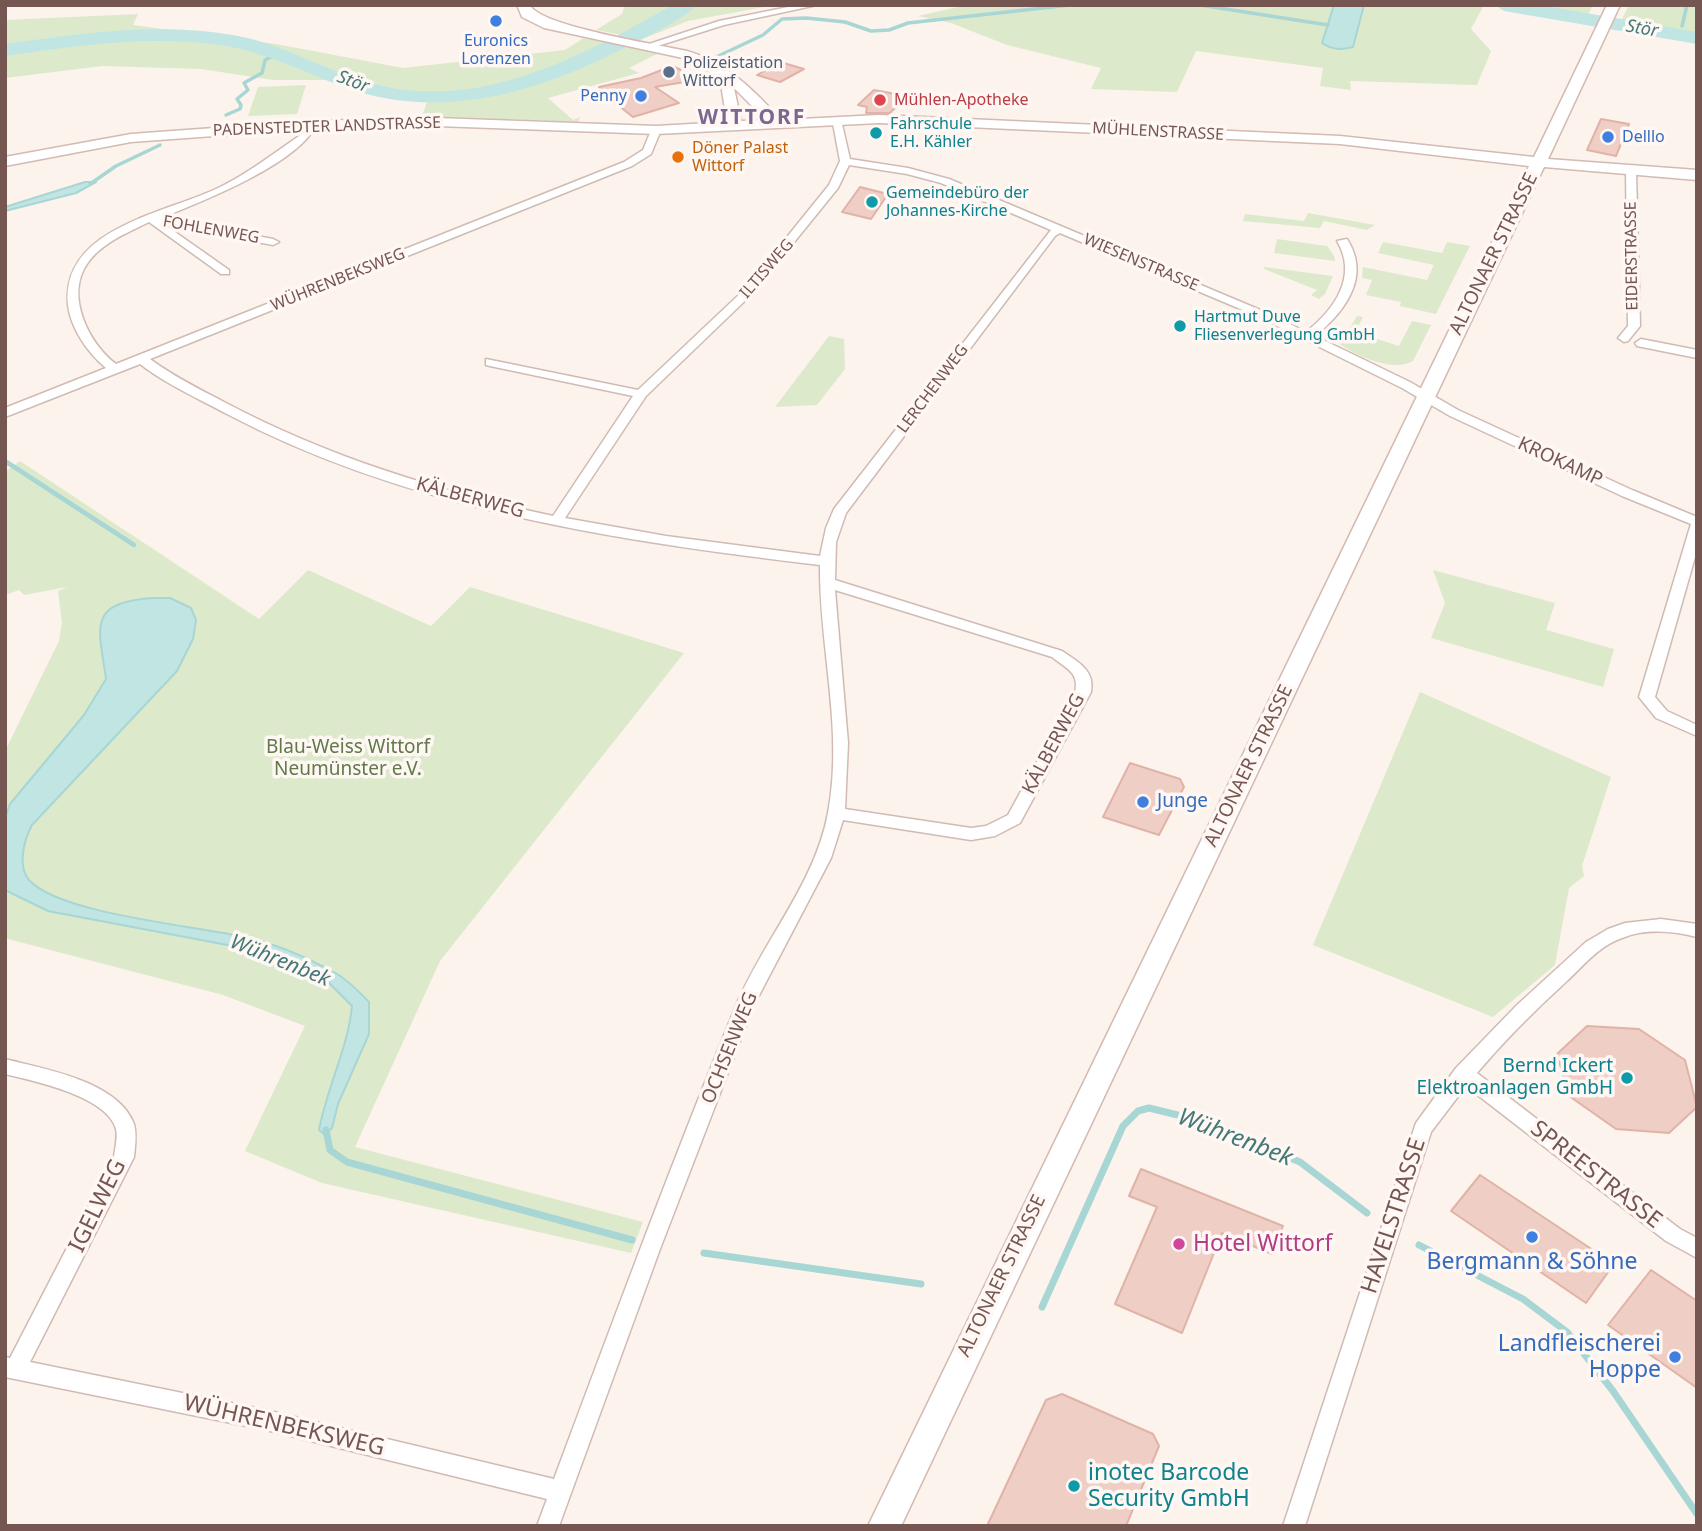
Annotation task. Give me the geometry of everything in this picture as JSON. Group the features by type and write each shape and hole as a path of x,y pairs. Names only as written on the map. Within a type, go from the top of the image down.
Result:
{"main road":[{"path":"523,5 527,14 539,21 687,55 727,74 727,89 735,127"},
{"name":"ALTONAER STRASSE","path":"884,1526 1614,5"},
{"name":"MÜHLENSTRASSE","path":"735,127 836,120 925,121 1340,141 1539,162"},
{"name":"PADENSTEDTER LANDSTRASSE","path":"311,125 437,122 656,130 735,127"},
{"path":"1631,171 1697,176"}],"street":[{"path":"641,45 682,25 732,13 791,5"},
{"path":"641,45 722,23 813,5"},
{"path":"727,74 745,89 776,123"},
{"path":"836,120 845,161"},
{"name":"PADENSTEDTER LANDSTRASSE","path":"5,162 144,136 311,125"},
{"name":"FOHLENWEG","path":"114,369 100,358 83,332 72,294 75,274 82,260 99,245 149,219 230,186 306,136 311,125"},
{"name":"WÜHRENBEKSWEG","path":"5,412 628,164 647,152 656,130"},
{"name":"WIESENSTRASSE","path":"845,161 945,181 1308,336 1426,397"},
{"name":"ILTISWEG","path":"557,520 642,394 759,280 829,194 845,161"},
{"path":"1539,162 1631,171"},
{"name":"EIDERSTRASSE","path":"1624,338 1634,326 1631,171"},
{"name":"FOHLENWEG","path":"149,219 272,242"},
{"name":"FOHLENWEG","path":"149,219 225,272"},
{"name":"LERCHENWEG","path":"825,561 829,536 839,512 1051,234 1060,229"},
{"path":"1308,336 1326,322 1347,288 1354,264 1353,255 1343,241"},
{"path":"1641,343 1697,354"},
{"name":"KÄLBERWEG","path":"140,358 224,410 305,446 428,488 557,520 711,547 825,561"},
{"path":"490,362 642,394"},
{"name":"KROKAMP","path":"1426,397 1697,524"},
{"path":"1697,524 1647,697 1655,709 1665,716 1697,731"},
{"name":"OCHSENWEG","path":"548,1526 650,1249 745,1005 823,858 837,813 840,774 825,561"},
{"name":"KÄLBERWEG","path":"828,583 1057,654 1082,672 1085,683 1083,692 1014,819 1001,828 971,834 837,813"},
{"name":"HAVELSTRASSE","path":"1293,1526 1423,1129 1463,1073 1513,1018 1602,939 1633,927 1677,925 1697,931"},
{"name":"IGELWEG","path":"5,1066 93,1094 114,1108 126,1130 124,1157 11,1368"},
{"name":"SPREESTRASSE","path":"1463,1073 1674,1235 1697,1249"},
{"name":"WÜHRENBEKSWEG","path":"11,1368 266,1420 561,1491"}],"green space":[{"path":"625,5 775,5 688,21 642,39 596,30 622,14"},
{"path":"966,5 1484,5 1471,29 1491,51 1477,85 1350,81 1351,90 1320,86 1323,68 1196,51 1177,92 1091,89 1101,68 1007,45 951,23 918,16"},
{"path":"1504,5 1593,5 1585,21"},
{"path":"1629,5 1697,5 1697,41 1617,29"},
{"path":"138,14 133,25 276,44 403,68 565,50 584,38 659,53 629,68 639,73 548,98 573,120 580,117 578,122 422,116 429,96 375,91 344,80 273,80 201,69 102,66 5,78 5,20"},
{"path":"306,85 297,114 248,116 258,87"},
{"path":"1308,213 1375,225 1367,230 1324,221 1320,228 1243,221 1245,214 1304,221"},
{"path":"1277,239 1327,246 1335,261 1274,253"},
{"path":"1383,242 1442,253 1447,242 1470,246 1436,314 1400,306 1401,302 1366,295 1372,280 1362,278 1363,267 1427,280 1434,265 1378,253"},
{"path":"1264,267 1333,276 1325,294 1319,299 1311,295 1317,290"},
{"path":"1357,316 1363,317 1352,338 1369,342 1371,337 1399,346 1412,321 1431,325 1413,361 1394,365 1360,356 1333,339 1334,333 1345,336"},
{"path":"829,336 844,339 845,369 817,405 775,407"},
{"name":"Blau-Weiss Wittorf Neumünster e.V.","path":"20,461 259,619 308,570 431,626 470,587 684,653 440,961 355,1147 643,1222 631,1253 322,1183 245,1151 305,1026 223,995 8,939 5,936 5,751 59,641 62,623 58,591 67,587 24,595 19,590 5,595 5,472"},
{"path":"1433,570 1555,603 1546,630 1614,649 1603,687 1431,638 1445,603"},
{"path":"1420,692 1611,777 1582,866 1584,876 1569,888 1555,965 1493,1017 1313,945"}],"water":[{"path":"1334,5 1364,5 1353,47 1337,49 1322,43"},
{"path":"85,182 96,182 76,193 5,211 5,207"},
{"path":"152,598 170,598 191,608 196,620 193,639 177,671 32,825 26,838 23,868 29,880 45,892 69,902 130,917 256,940 304,957 350,984 369,1002 369,1034 338,1104 332,1128 325,1135 319,1130 350,1022 352,1006 328,982 238,947 48,911 5,890 5,818 10,804 84,715 106,679 100,632 102,621 107,612 116,606"}],"building":[{"path":"780,62 804,69 780,82 757,75"},
{"name":"Penny","path":"672,66 702,79 655,87 679,103 633,117 619,106 624,105 599,87 641,78"},
{"name":"Mühlen-Apotheke","path":"874,90 907,96 890,113 866,113 867,107 858,105"},
{"name":"Delllo","path":"1601,119 1629,124 1616,156 1587,150"},
{"name":"Gemeindebüro der Johannes-Kirche","path":"860,187 888,194 871,219 842,212"},
{"name":"Junge","path":"1130,763 1180,779 1184,787 1159,835 1103,817"},
{"name":"Bernd Ickert Elektroanlagen GmbH","path":"1587,1026 1639,1029 1685,1060 1697,1107 1669,1133 1616,1129 1569,1096 1557,1054"},
{"name":"Hotel Wittorf","path":"1141,1169 1283,1226 1272,1254 1222,1233 1182,1333 1115,1304 1157,1207 1129,1196"},
{"name":"Bergmann & Söhne","path":"1480,1175 1614,1264 1586,1303 1451,1211"},
{"name":"Landfleischerei Hoppe","path":"1651,1270 1697,1301 1697,1388 1608,1325"},
{"name":"inotec Barcode Security GmbH","path":"1062,1394 1153,1434 1159,1446 1126,1526 987,1526 1046,1400"}],"waterway":[{"name":"Stör","path":"5,50 124,36 213,38 272,51 380,92 452,96 516,86 546,76 603,51 687,5"},
{"path":"714,58 763,35 782,19 806,18 845,22 871,31 889,30 908,23 1070,5"},
{"path":"1200,5 1328,25"},
{"name":"Stör","path":"1504,5 1697,38"},
{"path":"1682,26 1687,5"},
{"name":"Wührenbek","path":"226,115 240,109 241,105 237,99 248,90 244,83 262,73 265,60 277,54"},
{"name":"Wührenbek","path":"90,184 116,166 160,145"},
{"name":"Wührenbek","path":"5,461 134,545"},
{"name":"Wührenbek","path":"1042,1307 1123,1126 1138,1111 1149,1108 1198,1120 1300,1162 1367,1213"},
{"name":"Wührenbek","path":"326,1130 330,1150 347,1162 632,1240"},
{"name":"Wührenbek","path":"1419,1245 1523,1299 1567,1332 1613,1391 1697,1514"},
{"name":"Wührenbek","path":"704,1253 921,1284"}],"place":[{"name":"Euronics Lorenzen","path":"496,21"},
{"name":"Polizeistation Wittorf","path":"669,72"},
{"name":"Penny","path":"641,96"},
{"name":"Mühlen-Apotheke","path":"880,100"},
{"name":"Fahrschule E.H. Kähler","path":"876,133"},
{"name":"Delllo","path":"1608,137"},
{"name":"Döner Palast Wittorf","path":"678,157"},
{"name":"Gemeindebüro der Johannes-Kirche","path":"872,202"},
{"name":"Hartmut Duve Fliesenverlegung GmbH","path":"1180,326"},
{"name":"Junge","path":"1143,802"},
{"name":"Bernd Ickert Elektroanlagen GmbH","path":"1627,1078"},
{"name":"Bergmann & Söhne","path":"1532,1237"},
{"name":"Hotel Wittorf","path":"1179,1244"},
{"name":"Landfleischerei Hoppe","path":"1675,1357"},
{"name":"inotec Barcode Security GmbH","path":"1074,1486"}],"district":[{"name":"WITTORF","path":"752,118"}]}
